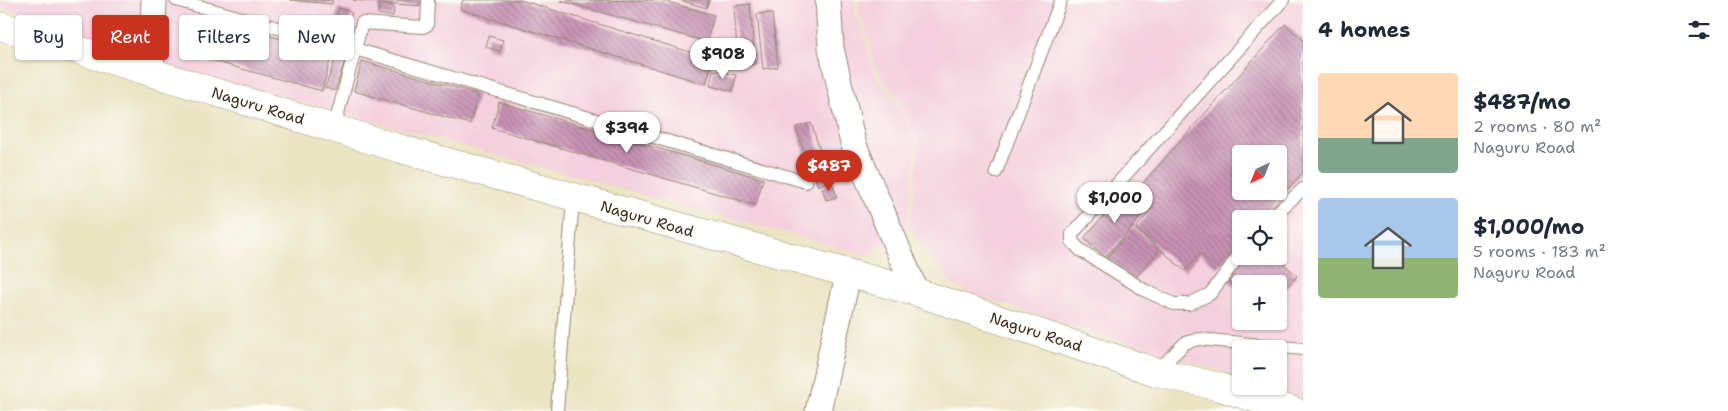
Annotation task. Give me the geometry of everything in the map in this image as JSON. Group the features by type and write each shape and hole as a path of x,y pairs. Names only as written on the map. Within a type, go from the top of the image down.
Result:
{"street":[{"path":"151,73 154,0"},
{"path":"828,0 831,48 853,143 916,292"},
{"name":"Naguru Road","path":"0,26 334,128 573,198 848,275 916,292 1156,372 1220,387 1294,411"},
{"path":"818,411 848,275"}],"lane":[{"path":"176,0 355,48 806,182"},
{"path":"334,128 362,23 425,26 428,0"},
{"path":"996,172 1061,0"},
{"path":"1232,265 1210,294 1190,304 1174,304 1146,292 1080,250 1072,242 1072,234 1283,0"},
{"path":"1280,210 1303,189"},
{"path":"557,411 573,198"},
{"path":"1156,372 1185,344 1198,339 1303,349"}],"shaded area":[{"path":"0,0 855,0 855,12 863,29 872,70 898,105 916,141 907,229 866,255 173,67 153,60 169,60 169,15 92,15 92,38 82,35 82,15 26,15 0,6"},
{"path":"859,0 1303,0 1303,399 1287,393 1287,340 1232,340 1232,374 978,296 954,286 910,229 919,143 901,104 875,68 865,24 858,10"}],"building":[{"path":"290,0 332,0 332,4"},
{"path":"353,0 420,0 420,6"},
{"path":"463,0 520,0 713,59 706,84 460,9"},
{"path":"660,0 714,15 707,42 561,1"},
{"path":"680,0 709,0 706,8"},
{"path":"379,4 394,6 393,16 378,14"},
{"path":"750,4 755,64 738,65 734,6"},
{"path":"339,8 352,13 351,15 336,15"},
{"path":"772,13 778,67 763,69 757,14"},
{"path":"1285,24 1303,40 1303,172 1288,189 1288,145 1232,145 1232,200 1278,200 1269,210 1232,210 1232,251 1217,268 1200,254 1185,271 1136,228 1151,210 1133,194"},
{"path":"269,35 279,38 279,60 330,60 322,91 210,60 269,60"},
{"path":"489,36 503,40 500,51 486,47"},
{"path":"335,60 345,60 335,91 325,88"},
{"path":"362,61 478,94 470,124 354,91"},
{"path":"713,70 736,75 733,91 710,86"},
{"path":"499,102 763,179 756,205 492,128"},
{"path":"811,123 825,166 810,170 796,127"},
{"path":"826,172 830,181 818,186 815,177"},
{"path":"833,185 837,197 826,200 822,188"},
{"path":"1125,192 1146,211 1105,257 1084,238"},
{"path":"1133,227 1159,250 1133,281 1107,258"},
{"path":"1235,265 1285,265 1297,276 1287,287 1287,275 1232,275 1232,285 1224,277"}]}
